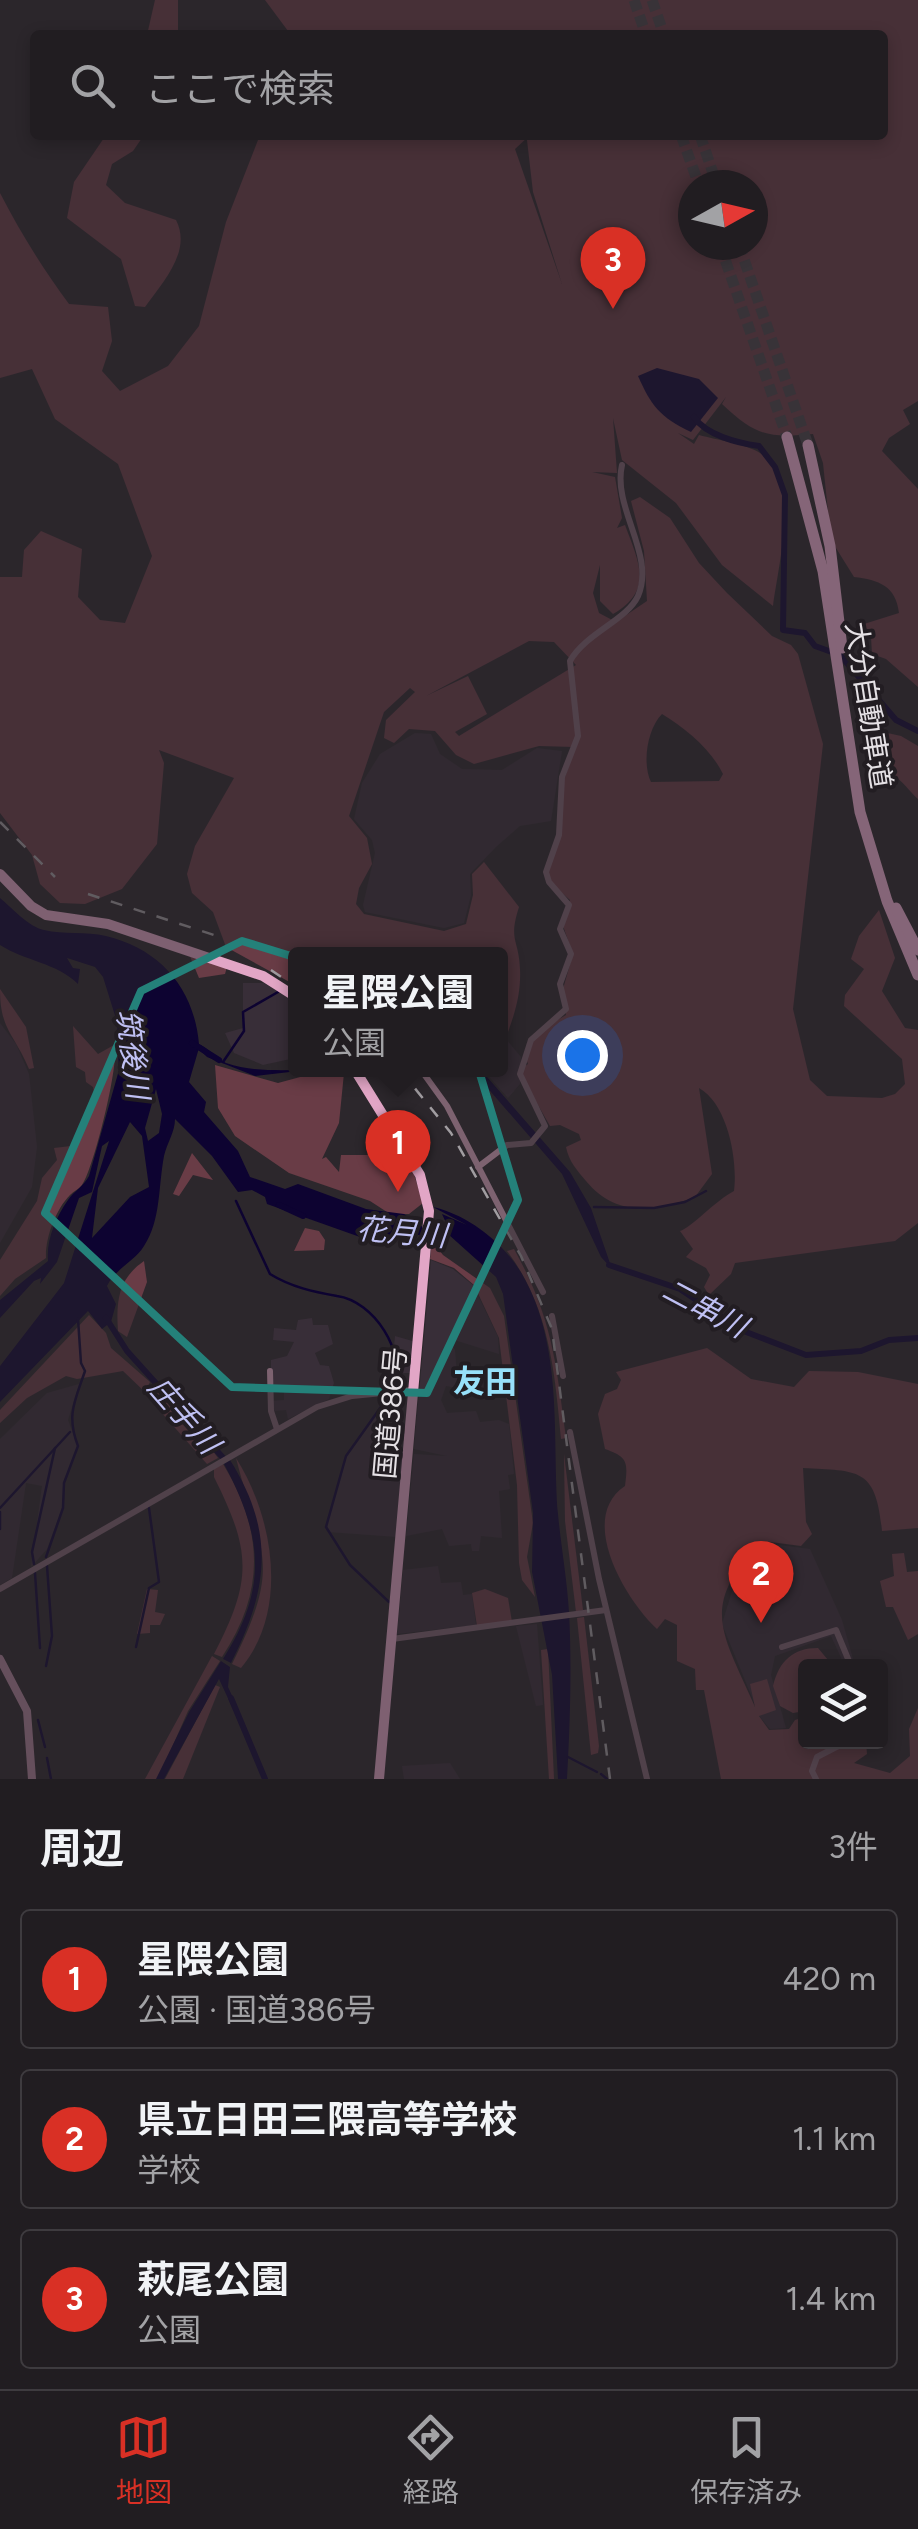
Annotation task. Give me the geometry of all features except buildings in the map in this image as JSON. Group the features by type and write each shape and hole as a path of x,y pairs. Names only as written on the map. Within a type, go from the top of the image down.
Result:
{"highway":[{"name":"大分自動車道","path":"788,437 831,589"},
{"name":"大分自動車道","path":"808,445 831,589 852,764 890,900 918,975"},
{"path":"0,874 46,915 108,924 263,976 288,991"},
{"name":"大分自動車道","path":"890,900 918,962"},
{"path":"890,900 918,950"},
{"path":"890,900 904,966"},
{"name":"国道386号","path":"358,1077 420,1175 430,1211 379,1779"}],"main road":[{"path":"0,1659 27,1711 32,1779"}],"street":[{"path":"478,1168 506,1145 532,1142 541,1133 544,1122 520,1074 530,1040 566,1010 560,984 571,954 560,928 569,905 549,882 546,872 559,835 562,777 578,736 570,660 583,641 634,603 641,588 640,563 621,490 622,465"},
{"path":"426,1077 447,1106 543,1292"},
{"path":"552,1316 563,1376"},
{"path":"270,1371 271,1411 278,1429"},
{"path":"0,1588 330,1402 414,1390"},
{"path":"570,1432 606,1610 647,1779"},
{"path":"392,1639 606,1610"},
{"path":"782,1647 836,1630 848,1659"},
{"path":"816,1779 812,1771 817,1757 832,1749"}],"highlighted area":[{"path":"242,941 460,1008 518,1200 427,1393 232,1387 45,1213 141,991"}],"shaded area":[{"path":"155,0 178,0 178,30 148,30"},
{"path":"265,0 918,0 918,401 903,410 910,424 889,438 882,451 918,489 918,687 886,659 872,654 871,637 864,624 899,613 897,604 885,586 854,577 831,540 823,463 813,434 773,435 754,429 722,404 726,397 693,440 678,433 694,444 699,435 747,447 773,466 780,484 784,525 773,606 722,565 676,503 622,460 613,418 617,473 592,472 615,477 622,518 617,528 625,525 640,575 634,595 613,614 600,601 600,565 593,593 599,613 616,622 647,601 644,551 631,501 640,497 670,518 699,563 727,593 772,636 791,645 798,654 823,744 793,1009 810,1080 827,1096 882,1098 895,1094 905,1084 902,1059 844,1006 845,995 864,969 851,959 859,936 879,910 895,958 882,991 905,1028 918,1030 918,1223 895,1241 735,1263 731,1274 709,1295 704,1287 710,1275 706,1268 686,1257 693,1249 680,1231 734,1191 729,1134 709,1096 699,1088 712,1174 695,1197 665,1206 636,1208 610,1201 586,1181 566,1147 581,1140 579,1134 560,1125 550,1126 522,1077 522,1068 528,1064 525,1056 539,1031 566,1015 563,989 573,954 563,926 570,900 553,885 548,873 561,835 561,789 575,747 539,746 474,764 456,755 435,731 409,729 394,743 384,738 386,720 415,692 410,688 384,712 349,816 367,838 372,864 359,888 356,904 364,914 444,931 466,924 473,895 472,874 484,862 519,907 514,934 520,985 508,1032 508,947 288,947 288,981 226,947 213,912 192,893 187,874 195,846 234,778 159,750 164,763 157,844 122,889 85,904 60,903 40,884 32,855 0,813 0,577 22,577 24,550 41,531 82,549 78,597 100,620 125,623 152,556 118,464 55,419 32,369 0,378 0,193 69,304 108,307 112,341 102,371 120,391 168,366 199,326 226,222 258,140 525,140 515,149 562,284 533,192 527,140 888,140 888,30 287,30","holes":["529,641 554,642 576,665 459,736 455,732 487,714 468,676 426,696","662,714 712,756 723,774 719,781 651,782 647,757 657,720"]},
{"path":"103,140 141,140 133,151 112,164 106,185 125,203 176,220 180,232 173,266 145,307 135,306 121,259 67,218 74,182"},
{"path":"874,730 901,736 918,746 918,799 896,777 868,762 864,741"},
{"path":"415,733 431,734 440,754 462,769 502,770 537,748 562,751 551,821 520,826 496,847 470,874 471,895 464,923 444,928 365,912 363,905 375,853 372,840 354,819 362,783 380,754"},
{"path":"189,954 227,967 225,974 199,978"},
{"path":"243,983 264,983 288,998 288,1060 263,1065 234,1053 225,1033 243,1028"},
{"path":"0,989 26,1027 34,1068 29,1069 5,1023"},
{"path":"0,1023 16,1044 29,1074 37,1147 32,1187 0,1243"},
{"path":"73,1026 98,1054 114,1045 114,1071 99,1138 87,1176 56,1216 46,1258 15,1279 0,1296 0,1260 37,1201 42,1178 57,1160 54,1148 71,1146 96,1103 85,1072 76,1067"},
{"path":"508,1041 521,1057 520,1084 508,1098 489,1077 508,1077"},
{"path":"215,1065 278,1083 300,1077 344,1077 339,1123 322,1159 326,1157 339,1172 341,1155 389,1155 395,1164 411,1165 423,1203 409,1214 390,1214 370,1201 289,1173 235,1136 218,1108"},
{"path":"192,1153 213,1180 193,1175 179,1196 173,1194"},
{"path":"305,1228 319,1231 325,1240 324,1250 294,1251"},
{"path":"432,1241 443,1255 490,1288 504,1316 533,1523 527,1557 535,1597 522,1580 519,1563 517,1485 499,1338 474,1285 454,1268 430,1259"},
{"path":"514,1249 545,1319 566,1438 561,1439 556,1389 541,1317 507,1251"},
{"path":"431,1260 453,1269 473,1285 498,1337 499,1354 448,1338 455,1350 458,1388 446,1386 441,1400 447,1413 476,1411 480,1422 499,1420 509,1424 514,1474 508,1475 510,1489 499,1491 502,1538 481,1536 479,1551 472,1551 471,1544 449,1546 442,1529 406,1536 414,1454 447,1456 414,1449"},
{"path":"144,1261 147,1282 127,1337 118,1331 118,1300 129,1275"},
{"path":"89,1315 106,1333 111,1348 150,1382 145,1392 123,1371 77,1379 66,1376 27,1398 0,1423 0,1410"},
{"path":"312,1318 313,1325 328,1325 333,1344 315,1353 320,1365 329,1366 334,1383 329,1399 288,1419 286,1410 272,1411 271,1401 284,1400 284,1392 271,1392 271,1360 287,1356 294,1342 273,1340 274,1328 296,1330 298,1320"},
{"path":"395,1336 416,1342 413,1373 389,1373 380,1358 394,1347"},
{"path":"707,1348 751,1379 794,1387 809,1371 858,1372 918,1384 918,1528 882,1531 875,1495 862,1477 839,1470 803,1468 806,1522 812,1534 801,1546 763,1541 729,1584 722,1621 733,1659 755,1707 750,1684 767,1679 776,1710 759,1716 769,1730 789,1729 798,1719 798,1749 867,1749 867,1754 854,1763 890,1773 910,1756 909,1729 918,1708 918,1779 721,1779 704,1690 696,1690 695,1669 677,1661 677,1625 665,1619 657,1629 644,1616 611,1558 605,1518 611,1500 625,1486 626,1466 622,1458 605,1449 598,1414 605,1394 617,1389 621,1380 616,1372"},
{"path":"79,1384 68,1420 77,1444 76,1455 64,1480 62,1508 47,1549 31,1567 42,1486 26,1483 12,1578 0,1585 0,1439 47,1393"},
{"path":"152,1387 201,1435 218,1458 207,1464 145,1394"},
{"path":"377,1415 385,1423 379,1431 393,1447 405,1448 397,1537 328,1532 327,1521 347,1456"},
{"path":"564,1454 583,1610 576,1612 565,1521"},
{"path":"236,1458 260,1508 271,1564 266,1620 241,1668 232,1664 258,1603 263,1560"},
{"path":"223,1464 246,1513 254,1561 246,1609 222,1657 214,1654 236,1605 243,1565 235,1525 214,1477 214,1469"},
{"path":"779,1545 810,1549 842,1620 853,1659 842,1659 831,1636 775,1656 771,1675 786,1728 770,1729 760,1717 722,1624 734,1585 748,1562"},
{"path":"904,1553 907,1572 918,1571 918,1634 908,1640 893,1607 886,1607 880,1581 894,1576 892,1554"},
{"path":"438,1566 441,1583 461,1582 463,1595 472,1594 476,1625 397,1634 403,1570"},
{"path":"147,1589 158,1590 155,1612 165,1614 160,1625 150,1625 150,1633 137,1634"},
{"path":"485,1589 508,1598 512,1622 477,1626 472,1593"},
{"path":"584,1617 599,1746 598,1753 591,1755 577,1618"},
{"path":"537,1624 543,1705 536,1706 516,1626"},
{"path":"818,1648 827,1659 798,1659 798,1712 793,1713 780,1706 773,1686 783,1663 794,1653"},
{"path":"548,1649 554,1779 549,1779 541,1650"},
{"path":"212,1656 220,1661 188,1711 158,1779 145,1779"},
{"path":"215,1685 220,1687 183,1779 165,1779"},
{"path":"450,1763 460,1779 404,1779 402,1766"}],"water":[{"path":"657,368 699,379 718,398 691,432 671,421 647,395 638,376"},
{"name":"筑後川","path":"0,898 38,928 106,936 143,950 182,989 196,1024 199,1044 215,1055 199,1048 189,1082 206,1102 204,1112 238,1151 250,1177 285,1189 298,1184 366,1209 404,1214 424,1228 447,1225 442,1214 467,1225 433,1207 446,1211 483,1232 514,1262 535,1302 544,1331 554,1392 558,1514 570,1632 567,1779 558,1779 552,1675 532,1572 533,1513 503,1294 496,1277 448,1234 360,1237 267,1204 265,1197 252,1190 238,1192 212,1156 175,1119 149,1236 140,1252 107,1286 116,1304 111,1322 102,1329 88,1311 0,1402 0,1366 64,1283 109,1141 102,1146 92,1192 79,1198 57,1262 40,1284 41,1278 34,1281 0,1318 0,1300 48,1261 56,1221 89,1176 119,1070 117,1022 103,977 95,967 67,958 73,968 80,969 78,984 60,971 0,945","holes":["156,1089 162,1114 159,1133 148,1141 145,1128","130,1122 142,1136 149,1187 130,1197 92,1238 98,1188"]},
{"path":"202,1052 245,1068 288,1072 255,1076"},
{"path":"478,1077 487,1077 570,1172 591,1208 612,1269 601,1257 562,1174"},
{"path":"230,1460 255,1512 262,1562 253,1611 231,1663 223,1659 248,1609 255,1562 247,1515 224,1464"},
{"path":"221,1661 230,1667 228,1687 236,1704 232,1707 219,1679 164,1779 156,1779 189,1712"}],"waterway":[{"path":"694,417 714,433 759,446 775,467 785,495 783,630 805,633 815,646 840,655 896,720 918,731"},
{"path":"223,1062 244,1031 243,1012 278,992"},
{"name":"二串川","path":"192,1043 219,1060"},
{"path":"594,1207 654,1208 685,1202 706,1191"},
{"path":"236,1201 270,1274 303,1288 351,1300 375,1318 396,1359 394,1387"},
{"name":"花月川","path":"279,1205 303,1216"},
{"name":"二串川","path":"609,1265 680,1289 741,1330 806,1355 861,1351 889,1340 918,1338"},
{"name":"庄手川","path":"106,1318 127,1351 226,1461"},
{"path":"46,1557 63,1508 64,1483 78,1446 72,1417 85,1371 78,1319"},
{"path":"388,1397 346,1456 326,1527 350,1565 389,1602"},
{"path":"0,1508 70,1432"},
{"path":"34,1564 32,1552 55,1448"},
{"path":"136,1647 149,1588 159,1582 149,1508"},
{"path":"0,1512 0,1529"},
{"path":"46,1666 52,1636 47,1566"},
{"path":"35,1573 40,1648"},
{"path":"231,1698 265,1779"},
{"path":"38,1720 45,1747"},
{"path":"568,1757 597,1772"},
{"path":"47,1758 51,1779"},
{"path":"601,1774 607,1779"}],"tunnel":[{"path":"634,0 644,30"},
{"path":"652,0 662,30"},
{"path":"683,140 694,170"},
{"path":"702,140 712,170"},
{"path":"725,260 787,437"},
{"path":"744,260 808,445"}],"railway":[{"path":"0,822 55,877"},
{"path":"88,894 217,936"},
{"path":"271,970 288,982"},
{"path":"406,1077 451,1133 521,1256 552,1329 610,1779"}],"place":[{"name":"萩尾公園","path":"613,309"},
{"name":"星隈公園","path":"398,1192"},
{"name":"県立日田三隈高等学校","path":"761,1623"}],"district":[{"name":"友田","path":"485,1382"}]}
